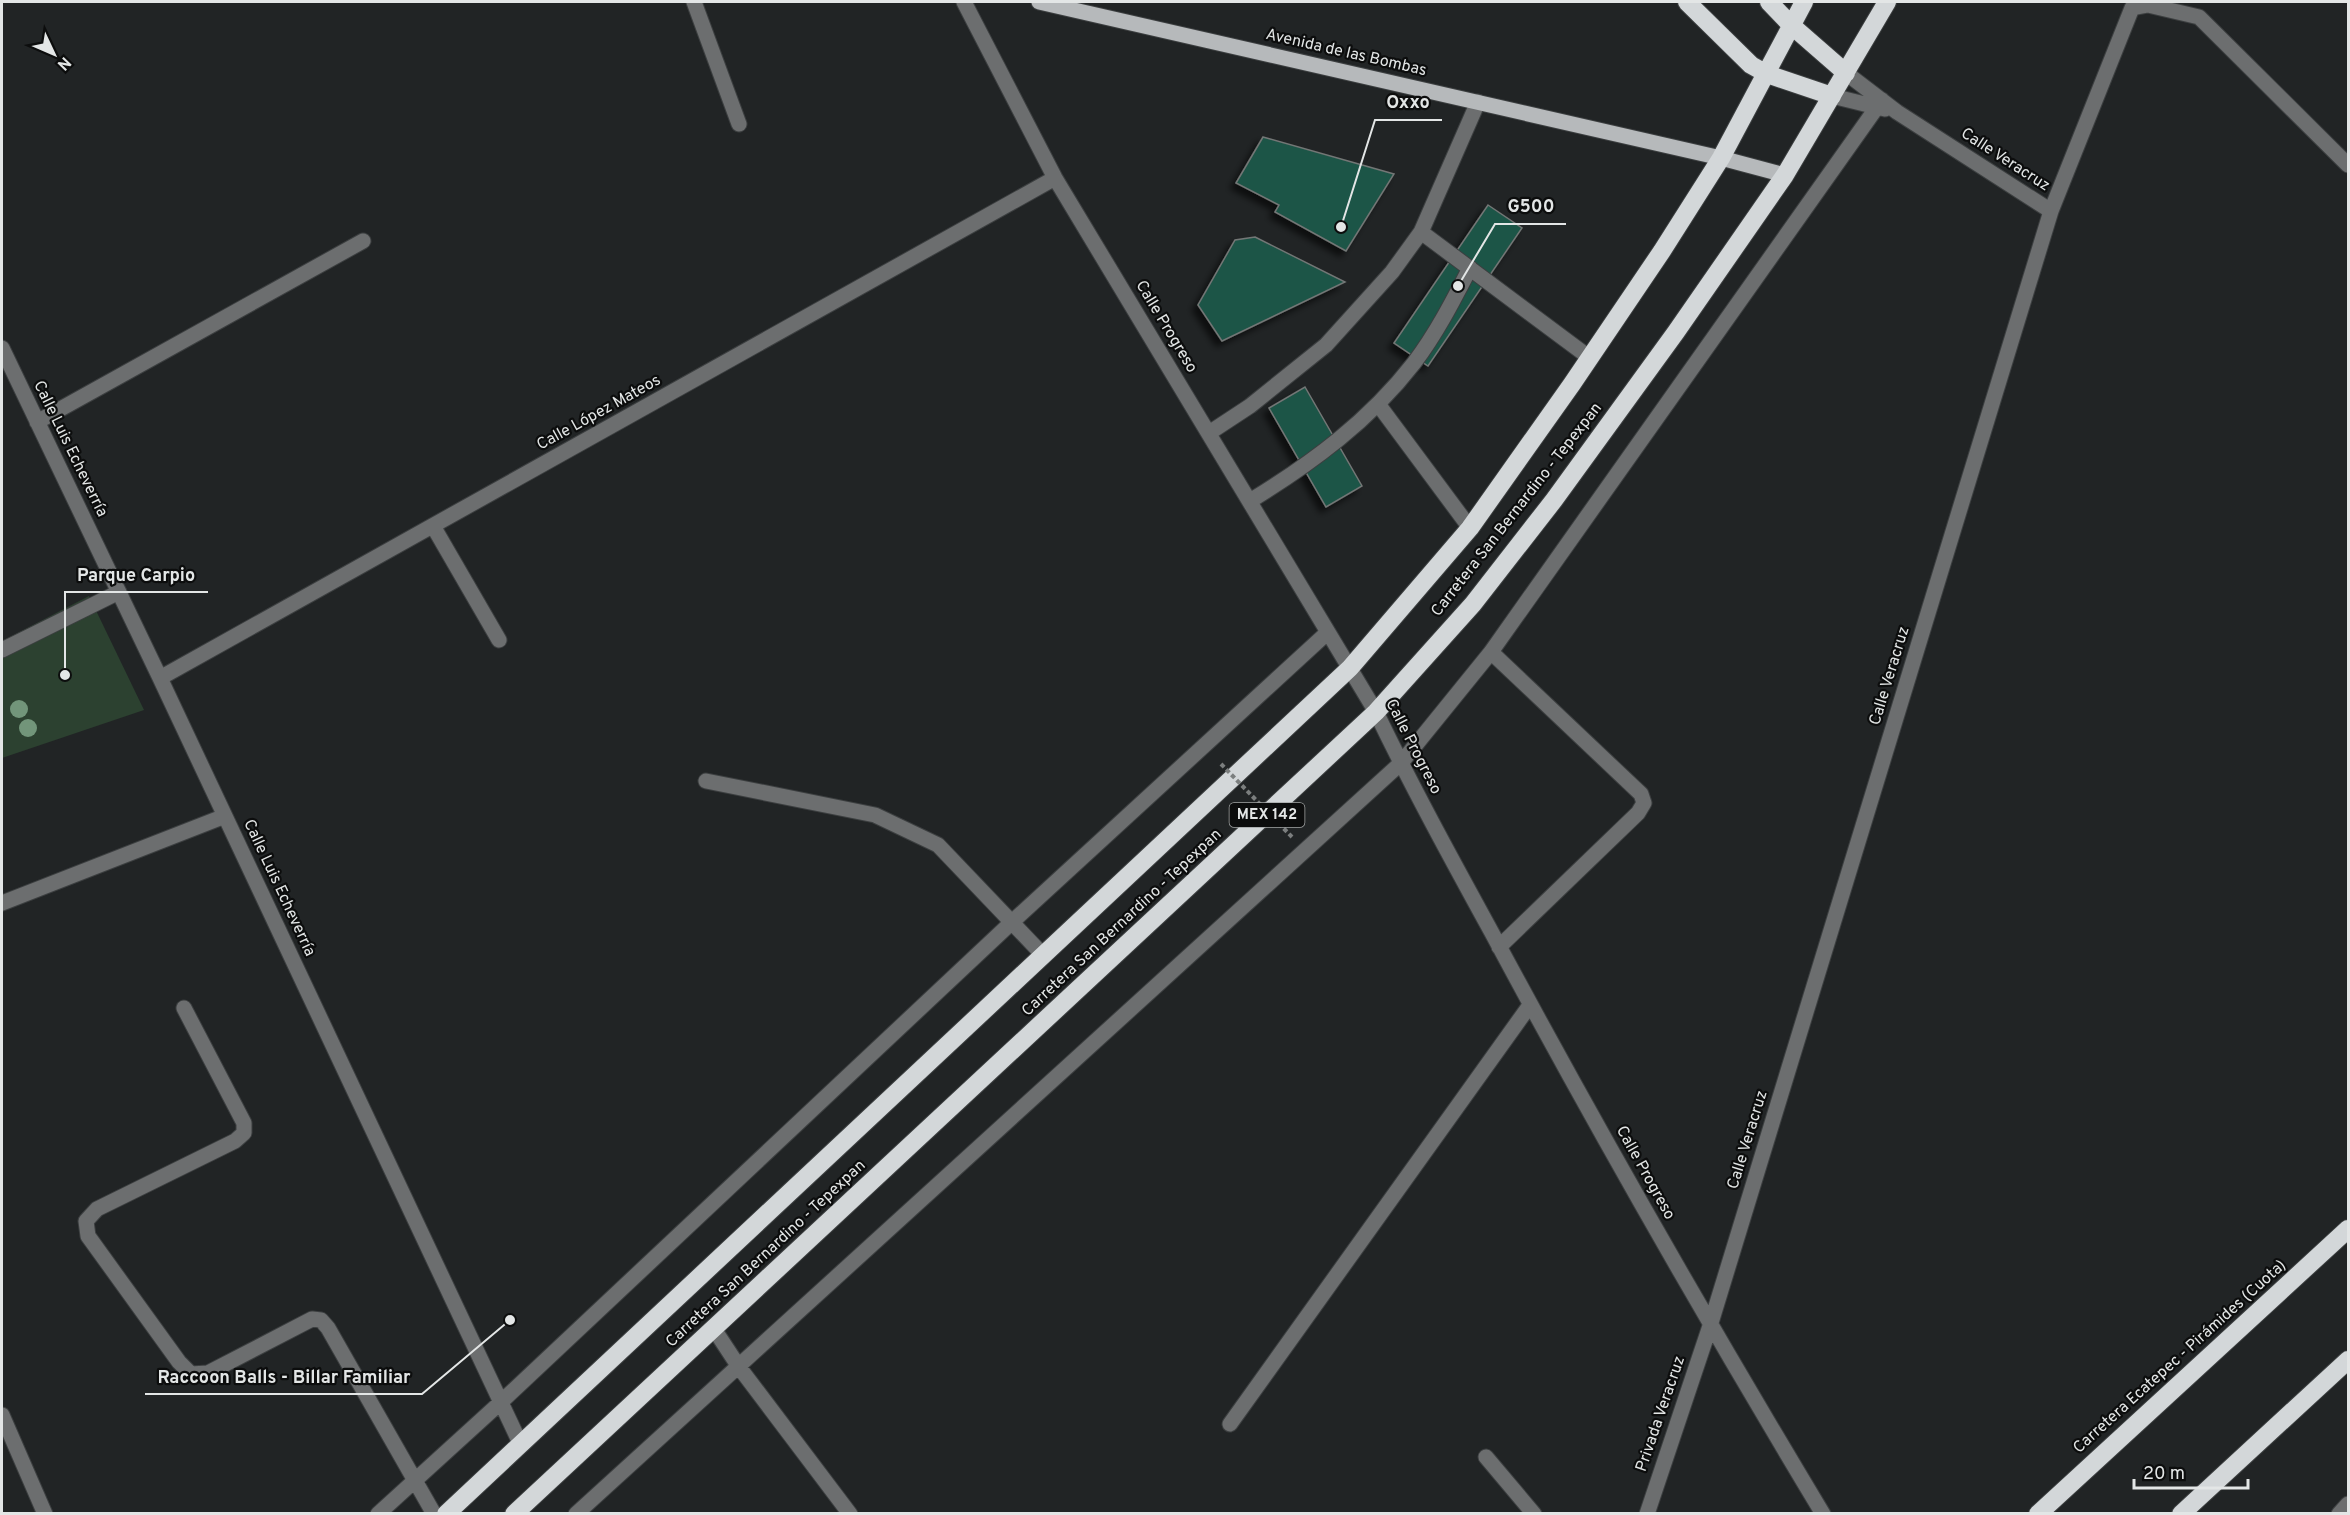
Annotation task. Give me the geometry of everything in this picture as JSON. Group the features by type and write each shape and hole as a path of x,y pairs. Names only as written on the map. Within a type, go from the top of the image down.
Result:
{"highway":[{"path":"1687,2 1751,65 1767,74 1832,96"},
{"path":"1769,2 1791,25 1846,73"},
{"name":"Carretera San Bernardino - Tepexpan","path":"446,1514 1350,668 1470,528 1590,358 1721,158 1804,2"},
{"name":"Carretera San Bernardino - Tepexpan","path":"521,1511 1376,712 1473,604 1554,500 1676,332 1785,175 1887,2"},
{"name":"Carretera Ecatepec - Pirámides (Cuota)","path":"2038,1514 2349,1229"},
{"path":"2181,1514 2349,1360"}],"main road":[{"name":"Avenida de las Bombas","path":"1039,2 1721,158 1785,175"}],"street":[{"path":"694,2 739,124"},
{"name":"Calle Progreso","path":"964,2 1055,178 1376,712 1530,1005 1710,1326 1823,1514"},
{"path":"2199,18 2201,2"},
{"path":"2051,211 2132,8 2148,5 2199,18 2349,165"},
{"name":"Calle Veracruz","path":"1846,73 1880,104"},
{"name":"Calle Veracruz","path":"1710,1326 2051,211 1897,112 1880,104 1832,96"},
{"path":"1209,433 1258,400 1326,345 1386,279 1421,232 1478,102"},
{"path":"576,1514 1401,763 1491,652 1880,104"},
{"name":"Calle López Mateos","path":"160,678 1055,178"},
{"path":"1421,232 1590,358"},
{"path":"37,422 363,241"},
{"path":"1250,501 1296,473 1339,441 1378,404 1420,354 1444,317 1470,268"},
{"name":"Calle Luis Echeverría","path":"2,348 521,1445"},
{"path":"1378,404 1470,528"},
{"path":"433,526 499,640"},
{"path":"2,650 119,592"},
{"path":"378,1514 501,1402 1012,922 1328,632"},
{"path":"1491,652 1641,794 1644,803 1638,813 1499,947"},
{"path":"706,781 875,815 938,845 1043,955"},
{"path":"2,903 225,816"},
{"path":"1230,1424 1530,1005"},
{"path":"184,1008 244,1123 244,1133 235,1141 97,1209 86,1221 88,1236 190,1374 208,1373 312,1318 321,1320 328,1328 434,1514"},
{"name":"Privada Veracruz","path":"1647,1514 1710,1326"},
{"path":"714,1329 739,1367 850,1514"},
{"path":"2,1415 45,1514"},
{"path":"1486,1458 1534,1514"},
{"path":"2339,1514 2349,1504"}],"path":[{"path":"1221,764 1292,837"}],"green space":[{"path":"89,596 144,710 2,758 2,641"}],"building":[{"path":"1263,137 1394,174 1346,251 1275,212 1279,205 1236,183"},
{"path":"1488,205 1522,228 1428,366 1394,343"},
{"path":"1255,237 1345,282 1222,341 1198,305 1235,240"},
{"path":"1305,387 1362,486 1326,507 1269,408"}],"place":[{"name":"Oxxo","path":"1341,227"},
{"name":"G500","path":"1458,286"},
{"name":"Parque Carpio","path":"65,675"},
{"name":"Raccoon Balls - Billar Familiar","path":"510,1320"}]}
